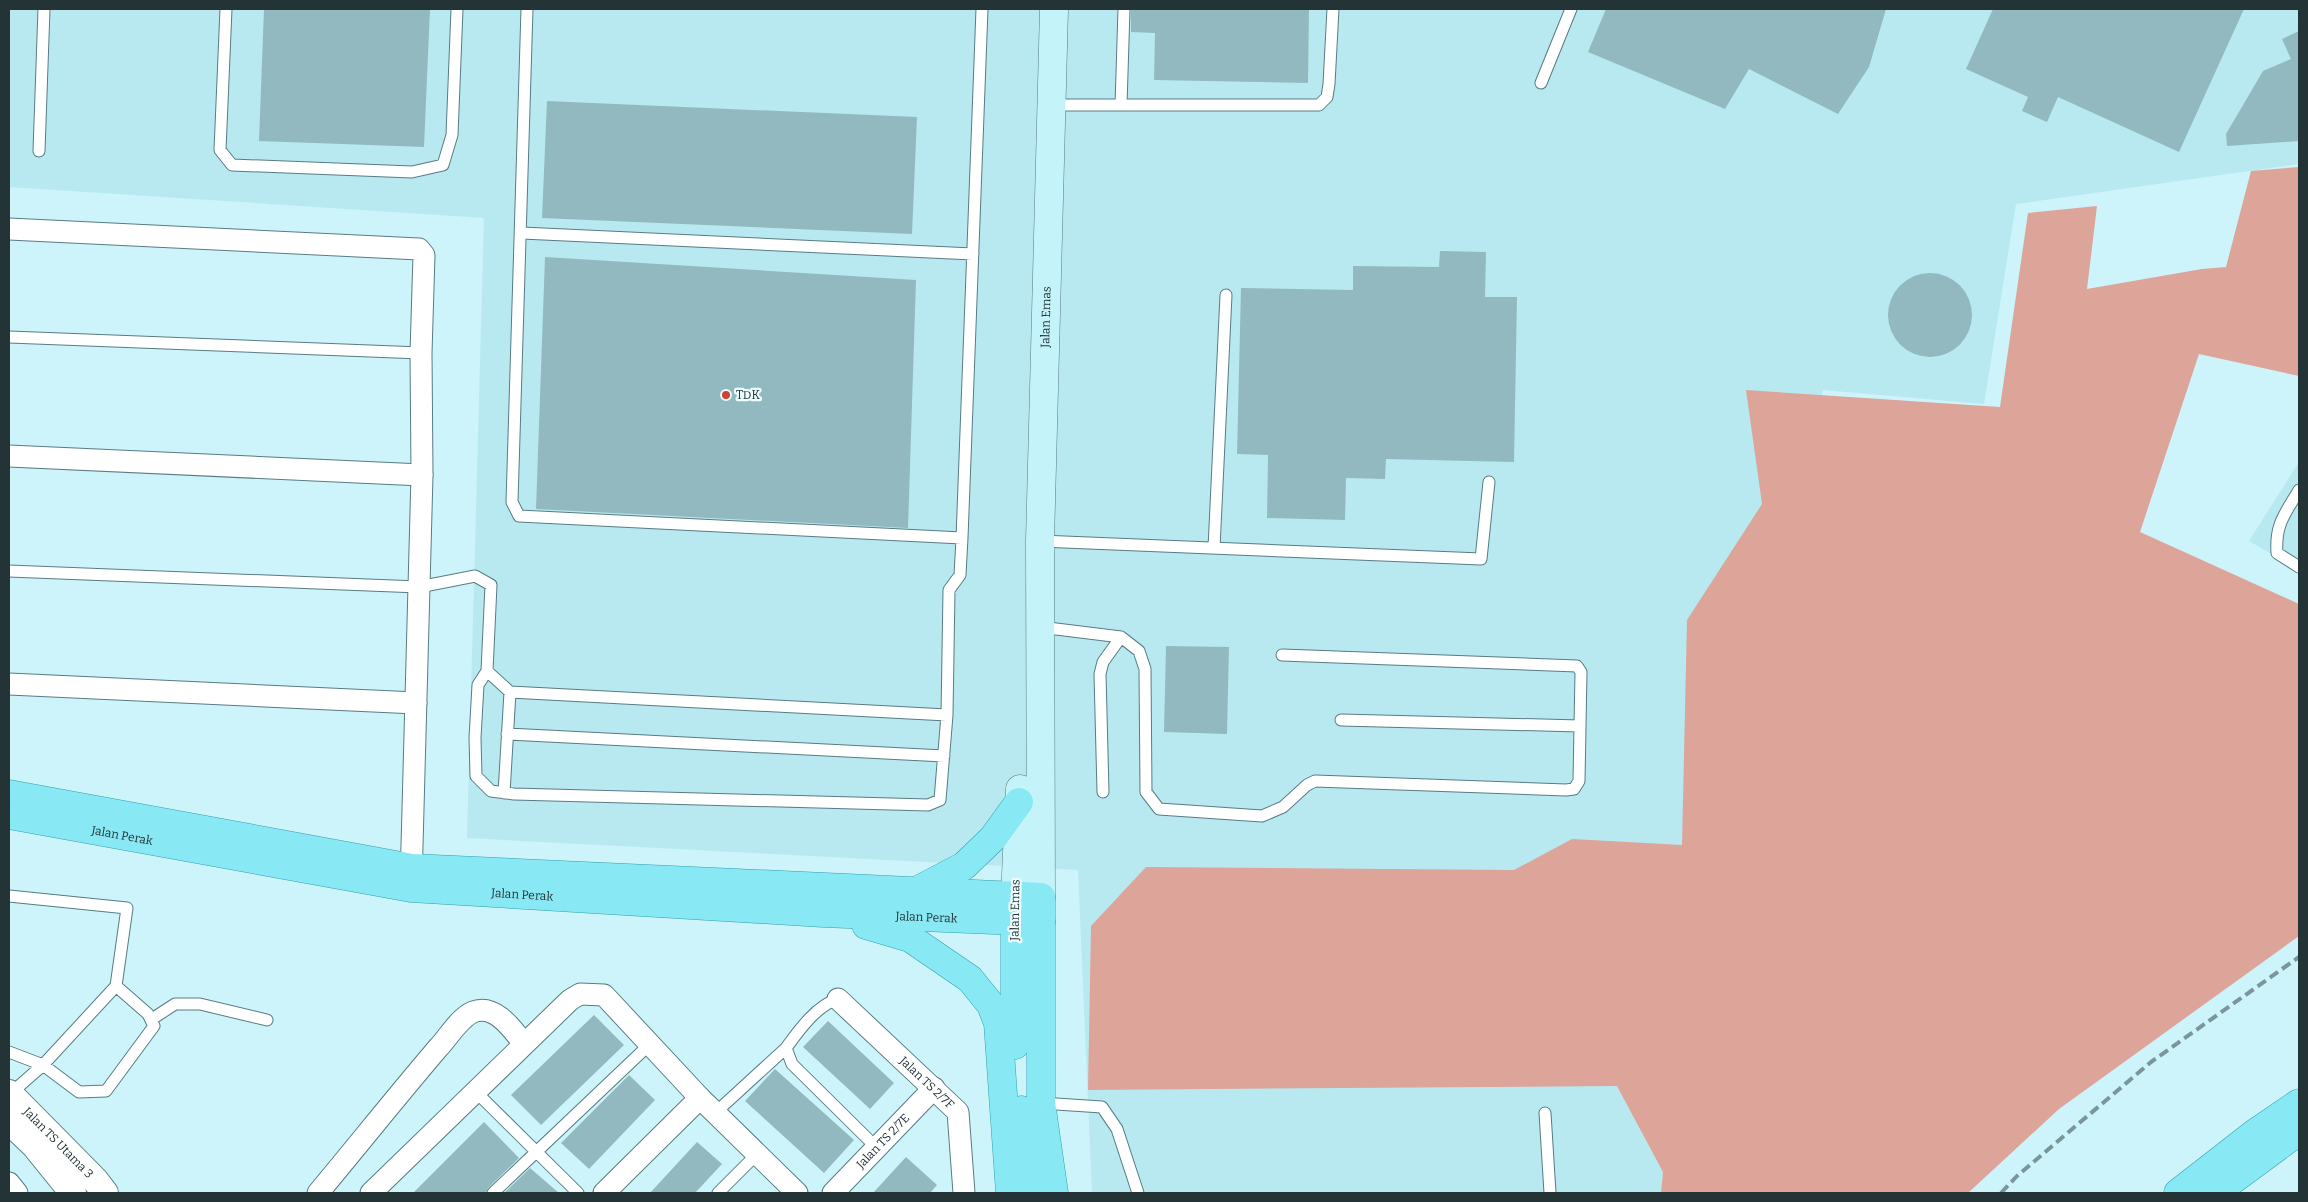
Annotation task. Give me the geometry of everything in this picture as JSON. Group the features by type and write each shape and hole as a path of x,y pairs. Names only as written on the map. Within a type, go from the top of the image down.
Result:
{"main road":[{"name":"Jalan Emas","path":"1031,1193 1014,1040 1028,909 1039,626 1054,9"},
{"name":"Jalan Emas","path":"1039,626 1019,802 1041,1103 1054,1193"},
{"name":"Jalan Perak","path":"9,794 411,878 914,892 1028,909"},
{"path":"914,892 964,866 993,838 1019,802"},
{"name":"Jalan Perak","path":"9,815 411,878 823,913 1028,909"},
{"path":"823,913 910,938 970,979 991,1005 998,1023 1010,1193"},
{"path":"2178,1193 2255,1133 2299,1103"},
{"path":"2215,1193 2299,1131"},
{"path":"2227,1193 2270,1154"}],"street":[{"path":"9,229 419,249 424,255 421,353 422,475 411,878"},
{"path":"9,456 422,475"},
{"path":"9,684 416,703"},
{"path":"371,1193 570,1000 580,994 604,995 708,1106 797,1193"},
{"name":"Jalan TS 2/7F","path":"838,998 958,1112 959,1189"},
{"path":"318,1193 412,1078 461,1022 473,1012 489,1012 508,1022 524,1044"},
{"name":"Jalan TS 2/7E","path":"833,1193 934,1088"},
{"name":"Jalan TS Utama 3","path":"9,1094 95,1180 105,1193"},
{"path":"604,1193 708,1106"},
{"name":"Jalan TS Utama 3","path":"9,1122 36,1146 73,1193"},
{"path":"9,1182 17,1193"}],"lane":[{"path":"39,151 44,9"},
{"path":"226,9 220,150 232,165 412,172 443,165 452,135 457,9"},
{"path":"527,9 522,233 512,502 519,516 962,538"},
{"path":"9,571 419,587 475,576 491,585 487,671 478,685 475,738 476,776 491,791 504,793 928,805 940,800 947,715 949,590 960,575 962,538 982,9"},
{"path":"1121,105 1124,9"},
{"path":"1051,105 1319,105 1326,97 1329,84 1333,9"},
{"path":"1541,83 1571,9"},
{"path":"522,233 973,254"},
{"path":"1214,548 1226,295"},
{"path":"9,337 421,353"},
{"path":"1040,541 1481,559 1489,482"},
{"path":"2299,490 2281,520 2276,536 2277,553 2299,567"},
{"path":"1039,626 1121,636 1139,651 1145,669 1146,792 1159,809 1262,816 1283,807 1307,785 1315,781 1574,789 1579,781 1581,672 1577,666 1282,655"},
{"path":"1103,792 1100,674 1103,662 1121,636"},
{"path":"487,671 510,692 947,715"},
{"path":"504,793 510,692"},
{"path":"1341,720 1580,726"},
{"path":"507,734 944,756"},
{"path":"9,896 127,908 116,986 44,1064 9,1094"},
{"path":"9,1052 44,1064 79,1092 106,1091 154,1026 152,1019 116,986"},
{"path":"708,1106 786,1048 828,1002 838,998"},
{"path":"152,1019 175,1004 200,1004 267,1020"},
{"path":"493,1193 650,1044"},
{"path":"786,1048 792,1064 877,1148"},
{"path":"476,1092 578,1193"},
{"path":"1041,1103 1102,1107 1117,1129 1138,1193"},
{"path":"1545,1113 1550,1193"},
{"path":"718,1193 757,1154"}],"shaded area":[{"path":"9,9 2299,9 2299,164 2016,204 1984,404 1823,390 1690,902 1661,1193 1092,1193 1078,870 467,838 484,218 9,187"},
{"path":"2299,167 2299,376 2199,354 2140,532 2299,604 2299,936 2059,1109 1968,1193 1661,1193 1663,1172 1617,1086 1088,1090 1091,926 1146,867 1514,870 1572,839 1682,845 1687,620 1762,504 1746,390 2000,407 2028,213 2097,206 2087,289 2202,269 2226,267 2251,171"},
{"path":"2299,462 2299,570 2249,541"}],"building":[{"path":"264,9 430,9 424,147 259,141"},
{"path":"1131,9 1309,9 1308,83 1154,80 1155,33 1131,32"},
{"path":"1606,9 1886,9 1869,67 1838,114 1749,69 1725,109 1588,52"},
{"path":"1993,9 2244,9 2179,152 2058,97 2047,122 2022,111 2028,97 1966,69"},
{"path":"2299,31 2299,141 2227,146 2226,134 2263,71 2291,59 2282,39"},
{"path":"547,101 917,117 912,234 542,218"},
{"path":"1440,251 1486,252 1485,297 1517,297 1514,462 1386,459 1385,479 1346,478 1345,520 1267,518 1268,455 1237,454 1241,288 1353,290 1353,266 1439,267"},
{"name":"TDK","path":"545,257 916,280 908,528 536,509"},
{"path":"1930,273 1946,276 1960,285 1969,299 1972,315 1969,331 1960,345 1946,354 1930,357 1914,354 1900,345 1891,331 1888,315 1891,299 1900,285 1914,276"},
{"path":"1166,646 1229,647 1227,734 1164,732"},
{"path":"594,1015 624,1045 541,1125 511,1095"},
{"path":"828,1021 894,1083 870,1109 803,1047"},
{"path":"775,1069 854,1140 824,1173 745,1101"},
{"path":"629,1075 655,1100 589,1169 561,1143"},
{"path":"484,1122 519,1158 488,1188 486,1193 413,1193"},
{"path":"697,1142 722,1164 695,1193 650,1193"},
{"path":"906,1157 937,1185 930,1193 873,1193"},
{"path":"530,1168 559,1193 504,1193"}],"railway":[{"path":"2001,1193 2017,1176 2151,1062 2299,957"}],"place":[{"name":"TDK","path":"726,395"}]}
